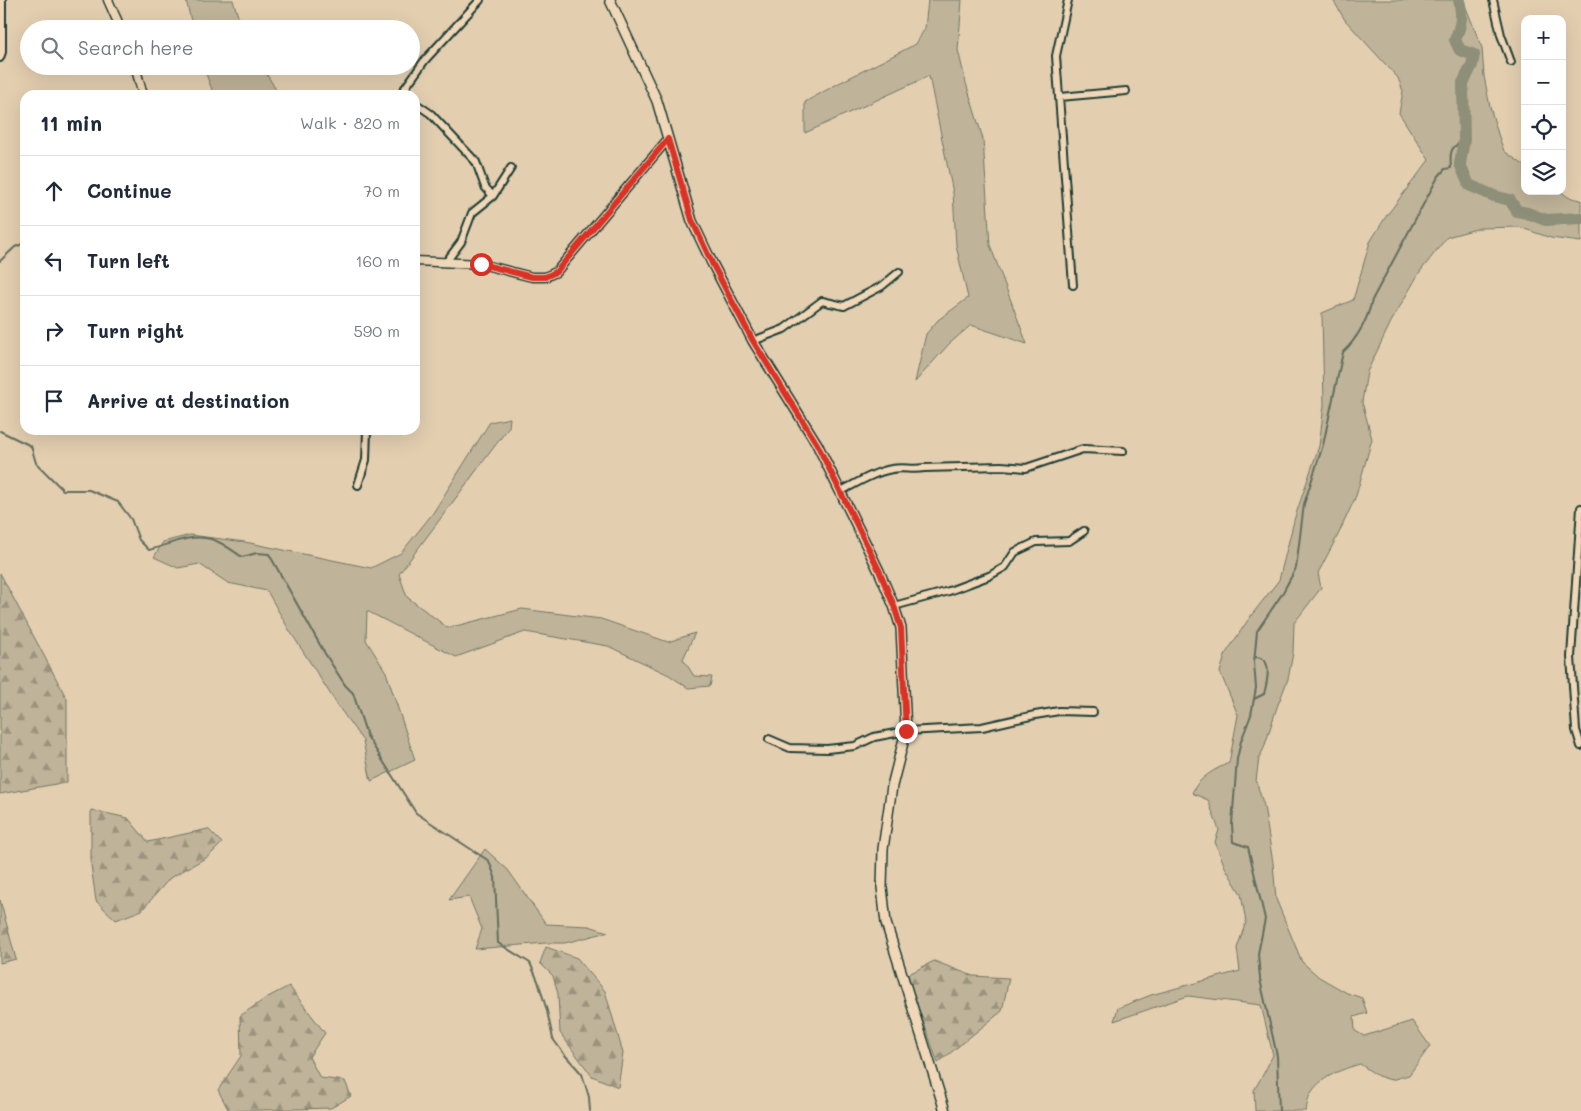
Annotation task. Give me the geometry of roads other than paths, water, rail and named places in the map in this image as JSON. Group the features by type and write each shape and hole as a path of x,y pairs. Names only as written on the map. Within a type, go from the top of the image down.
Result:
{"main road":[{"path":"610,0 657,101 692,220 753,341 817,444 879,570 901,628 906,731 892,786 884,848 882,886 886,923 945,1111"}],"street":[{"path":"0,58 2,52 2,0"},
{"path":"108,0 117,20"},
{"path":"420,67 480,0"},
{"path":"1068,0 1056,56 1073,285"},
{"path":"1493,0 1501,35 1511,62"},
{"path":"137,75 142,90"},
{"path":"405,90 415,75"},
{"path":"1060,97 1126,90"},
{"path":"420,106 431,114 476,162 485,187 493,196"},
{"path":"420,261 481,264 532,277 545,277 556,272 668,139"},
{"path":"446,262 462,242 472,213 493,196 511,168"},
{"path":"753,341 784,329 822,301 844,306 882,286 899,272"},
{"path":"358,485 366,460 367,435"},
{"path":"841,491 877,473 893,468 913,470 1000,466 1026,468 1083,449 1123,451"},
{"path":"1581,508 1572,657 1576,730 1581,746"},
{"path":"894,606 950,591 988,576 1005,567 1015,552 1036,542 1069,541 1084,531"},
{"path":"769,739 790,748 827,750 855,746 874,737 906,731 982,727 1059,711 1093,712"}],"waterway":[{"path":"1459,0 1461,20 1455,40 1460,50 1474,55 1472,65 1463,83 1464,140 1460,164 1469,185 1494,196 1510,200 1517,211 1546,220 1581,218"},
{"path":"1279,1111 1277,1056 1260,979 1258,954 1265,919 1248,847 1233,842 1232,824 1237,759 1241,741 1251,715 1256,688 1254,663 1257,631 1282,594 1296,568 1304,504 1323,445 1343,352 1361,328 1372,300 1438,177 1445,169 1451,168 1451,152 1455,146 1463,143"},
{"path":"0,261 15,247 20,245"},
{"path":"0,431 31,446 36,463 63,490 89,490 118,502 131,519 139,540 149,550 195,537 219,542 242,557 257,553 269,554 324,652 345,685 353,693 367,736 416,813 489,861 495,877 498,943 530,963 538,981 553,1039 582,1074 589,1097 590,1111"},
{"path":"1254,699 1264,694 1268,671 1265,661 1255,657"}]}
